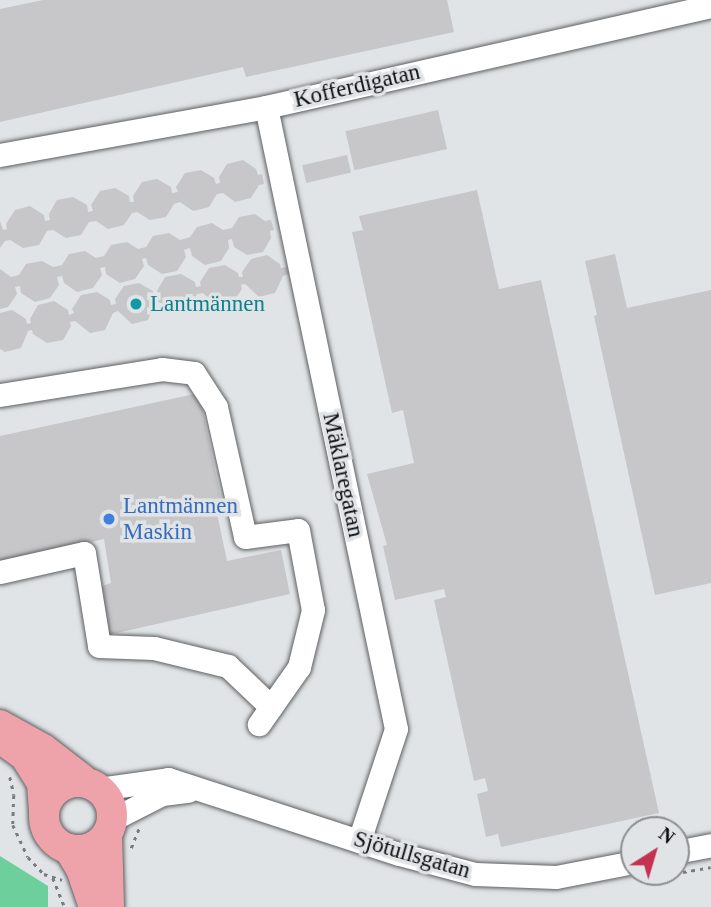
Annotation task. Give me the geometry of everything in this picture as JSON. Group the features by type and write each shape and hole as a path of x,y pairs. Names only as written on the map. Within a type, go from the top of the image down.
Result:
{"main road":[{"path":"0,725 43,749 90,784 110,805 109,907"},
{"path":"0,738 25,755 41,783 49,835 69,849 81,869 94,907"},
{"path":"44,811 53,792 70,782 90,784"},
{"path":"69,849 90,848 110,827"}],"street":[{"name":"Kofferdigatan","path":"0,155 266,107 711,6"},
{"name":"Mäklaregatan","path":"266,107 396,729 359,841"},
{"path":"0,395 162,369 194,373 216,407 245,537 298,530 313,610 299,667 265,715 228,666 154,648 99,646 84,554 0,572"},
{"name":"Sjötullsgatan","path":"90,784 168,779 195,790 359,841 475,874 556,877 620,865"},
{"name":"Sjötullsgatan","path":"110,827 162,794 195,790"},
{"path":"690,849 711,845"}],"path":[{"path":"690,872 711,867"},
{"path":"53,878 65,907"}],"green space":[{"path":"0,856 48,886 48,907 0,907"}],"building":[{"path":"43,0 447,0 454,32 246,77 243,67 0,122 0,9"},
{"path":"438,110 447,149 354,170 345,131"},
{"path":"347,155 351,173 306,183 302,165"},
{"path":"243,160 256,169 258,175 262,174 264,184 259,185 251,198 235,202 223,193 217,194 209,207 193,211 180,202 174,204 166,217 150,220 137,212 132,213 124,225 108,229 96,221 89,222 81,235 66,238 53,230 47,231 39,245 23,248 10,240 5,241 0,248 0,221 3,230 7,229 6,224 15,210 30,206 44,215 45,221 50,220 49,214 57,200 73,197 87,205 88,212 93,211 91,205 100,191 115,188 129,196 130,202 134,202 133,196 142,182 157,179 171,187 172,193 178,192 176,187 185,173 201,170 214,178 216,184 220,183 219,177 227,164"},
{"path":"477,190 499,289 541,280 659,813 620,816 620,821 501,847 498,834 486,837 477,794 488,791 485,778 474,781 434,600 446,597 444,589 395,600 383,546 387,545 367,474 414,463 403,410 392,413 352,232 363,230 359,216"},
{"name":"Lantmännen","path":"255,214 265,221 271,220 274,230 270,231 271,238 263,252 247,255 234,247 232,239 228,240 229,248 221,261 205,265 192,256 190,248 184,250 186,257 177,271 162,274 148,265 146,258 142,259 144,266 135,279 120,283 106,274 105,267 100,268 102,275 93,288 77,292 64,283 62,276 57,277 59,285 50,298 35,302 21,293 20,286 15,287 17,294 8,307 0,309 0,269 11,277 19,275 26,264 42,261 53,267 62,265 69,254 85,251 96,258 104,256 111,245 127,242 138,249 146,247 153,236 169,233 180,240 190,237 197,227 212,223 223,230 232,228 239,217"},
{"path":"615,254 627,308 711,290 711,583 655,595 594,316 597,315 585,261"},
{"name":"Lantmännen","path":"267,255 280,264 281,268 287,267 289,274 283,276 275,293 259,297 245,284 241,285 242,289 233,302 217,306 203,293 197,294 189,312 174,315 159,302 155,303 148,320 132,324 118,311 113,313 105,330 90,333 75,321 70,322 71,326 63,340 47,343 33,334 32,330 28,331 21,348 5,352 0,349 0,313 12,310 26,319 27,324 31,323 30,319 38,305 54,301 68,310 69,315 74,313 72,309 81,295 97,292 110,300 111,305 116,304 115,299 124,286 139,283 153,291 154,296 158,295 157,291 165,277 181,274 195,282 196,287 201,286 200,282 209,268 225,265 238,273 239,277 243,277 242,272 251,259"},
{"name":"Lantmännen Maskin","path":"199,393 221,498 214,499 227,561 281,550 290,594 103,636 93,589 111,583 104,539 0,563 0,436"}],"place":[{"name":"Lantmännen","path":"136,304"},
{"name":"Lantmännen Maskin","path":"109,519"}]}
